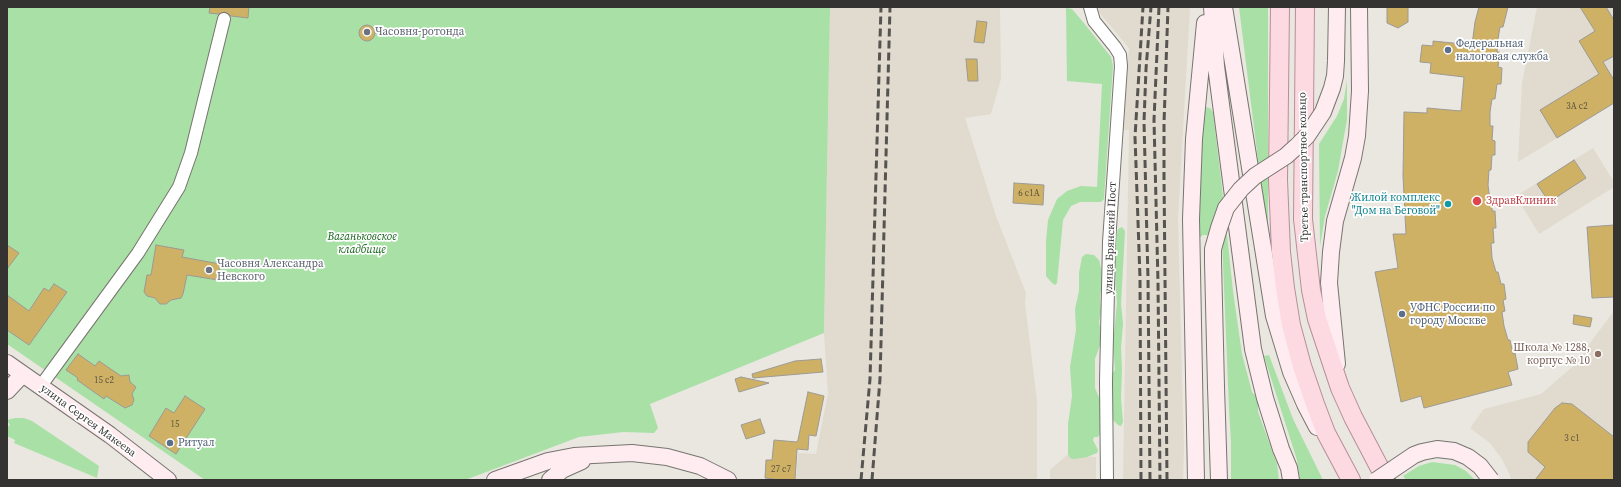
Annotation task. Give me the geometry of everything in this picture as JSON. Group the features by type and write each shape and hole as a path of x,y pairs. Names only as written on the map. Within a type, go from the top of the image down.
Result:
{"main road":[{"path":"1196,480 1191,219 1194,139 1207,7"},
{"path":"1212,7 1216,66 1247,317 1260,382 1269,414 1292,480"},
{"path":"1224,7 1268,282 1277,327 1291,372 1309,412 1329,448 1351,480"},
{"path":"1280,7 1278,180 1281,252 1290,325 1302,366 1326,433 1351,480"},
{"name":"Третье транспортное кольцо","path":"1305,7 1302,200 1306,254 1311,290 1318,319 1340,388 1352,417 1386,480"},
{"path":"1219,480 1213,262 1213,249 1218,228 1226,208 1241,189 1255,176 1286,156 1297,146 1307,136 1323,112 1335,76 1337,7"},
{"path":"1340,388 1329,283 1335,221 1353,158 1356,136 1360,91 1359,7"},
{"name":"улица Сергея Макеева","path":"7,364 110,435 168,480"},
{"path":"7,391 23,374"},
{"path":"1377,480 1414,455 1437,449 1454,451 1468,457 1480,466 1491,480"},
{"path":"495,480 548,461 574,456 632,453 668,457 700,466 728,480"},
{"path":"550,480 562,470 603,454"}],"street":[{"name":"улица Брянский Пост","path":"1090,7 1094,21 1120,55 1121,66 1109,242 1106,382 1107,480"},
{"path":"40,387 138,253 179,187 191,153 224,19"}],"shaded area":[{"path":"830,7 1000,7 1001,79 991,114 965,118 996,216 1026,293 1025,303 1037,401 1037,480 796,480 798,453 816,454 828,393 824,333"},
{"path":"1099,7 1190,7 1178,219 1184,448 1183,480 1123,480 1129,130 1123,130 1129,48 1098,11"},
{"path":"1537,7 1614,7 1614,103 1518,162 1522,83"},
{"path":"1593,148 1614,182 1614,187 1539,234 1516,196"},
{"path":"1614,311 1614,480 1511,480 1502,459 1490,443 1470,428 1484,409 1541,394 1572,367"},
{"path":"1067,455 1096,457 1096,480 1050,480 1050,470"}],"green space":[{"name":"Ваганьковское кладбище","path":"7,7 830,7 824,333 650,404 658,428 654,433 623,432 579,437 465,480 205,480 7,344"},
{"path":"1239,7 1268,7 1268,232 1267,232"},
{"path":"1066,8 1072,9 1083,22 1111,57 1113,66 1104,199 1101,202 1080,202 1071,206 1063,220 1057,283 1055,285 1046,276 1046,242 1048,220 1057,199 1067,191 1081,186 1097,187 1102,84 1067,81"},
{"path":"1347,80 1347,120 1338,171 1325,216 1320,246 1319,144 1337,116 1344,99"},
{"path":"1207,107 1211,109 1213,113 1233,291 1242,354 1252,392 1258,403 1258,412 1277,464 1279,480 1231,480 1231,442 1222,240 1218,235 1203,235 1199,238 1203,113"},
{"path":"1122,227 1125,231 1121,304 1123,323 1121,348 1121,398 1123,422 1121,426 1112,419 1112,374 1115,370 1113,343 1117,303 1114,261 1116,258 1116,240 1118,229"},
{"path":"1086,254 1094,255 1099,260 1103,277 1100,297 1100,345 1095,359 1095,388 1101,402 1103,418 1100,434 1098,437 1094,437 1093,440 1098,450 1097,453 1087,457 1074,459 1070,458 1068,454 1068,424 1072,396 1070,367 1076,330 1075,309 1079,291 1079,273 1082,257"},
{"path":"1269,355 1293,419 1323,480 1300,480 1297,460 1264,356"},
{"path":"24,418 32,421 99,466 97,478 14,443 15,440 7,436 7,427 10,425 7,420"},
{"path":"1432,462 1455,465 1466,471 1475,480 1406,480 1403,476 1419,466"}],"building":[{"path":"210,7 249,7 248,18 231,16 225,12 218,14 209,13"},
{"path":"1387,7 1408,7 1408,22 1398,28 1387,23"},
{"name":"Жилой комплекс \"Дом на Беговой\"","path":"1479,7 1508,7 1503,27 1500,27 1498,39 1497,52 1500,52 1498,67 1502,68 1501,84 1497,84 1495,99 1492,99 1490,112 1490,126 1493,126 1492,140 1495,141 1495,155 1492,155 1488,185 1490,200 1492,200 1492,211 1495,211 1496,228 1493,228 1494,243 1491,243 1492,258 1501,284 1504,284 1506,299 1503,300 1505,311 1502,312 1504,326 1508,340 1510,340 1513,354 1515,353 1518,369 1508,372 1512,385 1424,408 1421,396 1401,402 1375,272 1398,268 1393,234 1406,234 1403,176 1404,112 1427,113 1427,108 1461,111 1464,77 1430,73 1431,63 1420,62 1422,45 1433,46 1433,41 1472,45 1475,22"},
{"path":"1580,7 1606,7 1614,20 1614,56 1603,62 1614,80 1614,103 1557,138 1540,110 1599,74 1579,41 1595,31"},
{"path":"977,21 987,22 984,43 974,42"},
{"name":"Часовня-ротонда","path":"367,25 374,30 375,33 370,40 367,41 360,36 359,33 364,26"},
{"path":"966,59 977,59 978,81 968,81"},
{"path":"1574,160 1586,178 1549,202 1537,184"},
{"path":"1014,183 1044,185 1043,205 1013,203"},
{"path":"1614,225 1614,297 1592,298 1587,227"},
{"path":"7,245 19,253 7,269"},
{"path":"156,245 184,250 182,257 220,264 218,280 187,275 181,298 171,300 166,304 160,304 155,298 147,296 144,292 147,275 151,275"},
{"path":"54,284 67,292 29,345 7,330 7,295 29,311 44,288 49,291"},
{"path":"1574,315 1592,318 1590,327 1573,324"},
{"path":"78,354 95,366 99,361 121,376 129,375 130,382 136,387 132,394 134,400 132,405 125,408 106,396 104,399 77,380 78,378 66,370"},
{"path":"821,359 823,372 753,378 752,374 795,361"},
{"path":"741,377 769,383 739,392 735,379"},
{"path":"808,392 824,396 816,436 809,435 808,450 797,449 795,480 774,480 765,478 766,460 772,460 774,440 797,442 798,440"},
{"path":"185,396 205,409 176,454 149,436 166,408 174,413"},
{"path":"1562,403 1572,404 1614,437 1614,480 1535,480 1545,467 1528,452 1528,442 1555,408"},
{"path":"760,419 765,433 746,439 741,425"}],"railway":[{"path":"861,480 870,379 881,7"},
{"path":"872,480 880,379 890,7"},
{"path":"1141,480 1140,278 1135,137 1143,7"},
{"path":"1150,480 1148,279 1144,122 1146,69 1151,7"},
{"path":"1159,7 1154,120 1158,282 1160,480"},
{"path":"1167,480 1164,123 1168,7"}],"place":[{"name":"Часовня-ротонда","path":"367,32"},
{"name":"Федеральная налоговая служба","path":"1448,50"},
{"name":"ЗдравКлиник","path":"1477,201"},
{"name":"Жилой комплекс \"Дом на Беговой\"","path":"1448,204"},
{"name":"Часовня Александра Невского","path":"209,270"},
{"name":"УФНС России по городу Москве","path":"1402,314"},
{"name":"Школа № 1288, корпус № 10","path":"1598,354"},
{"name":"Ритуал","path":"170,443"}]}
